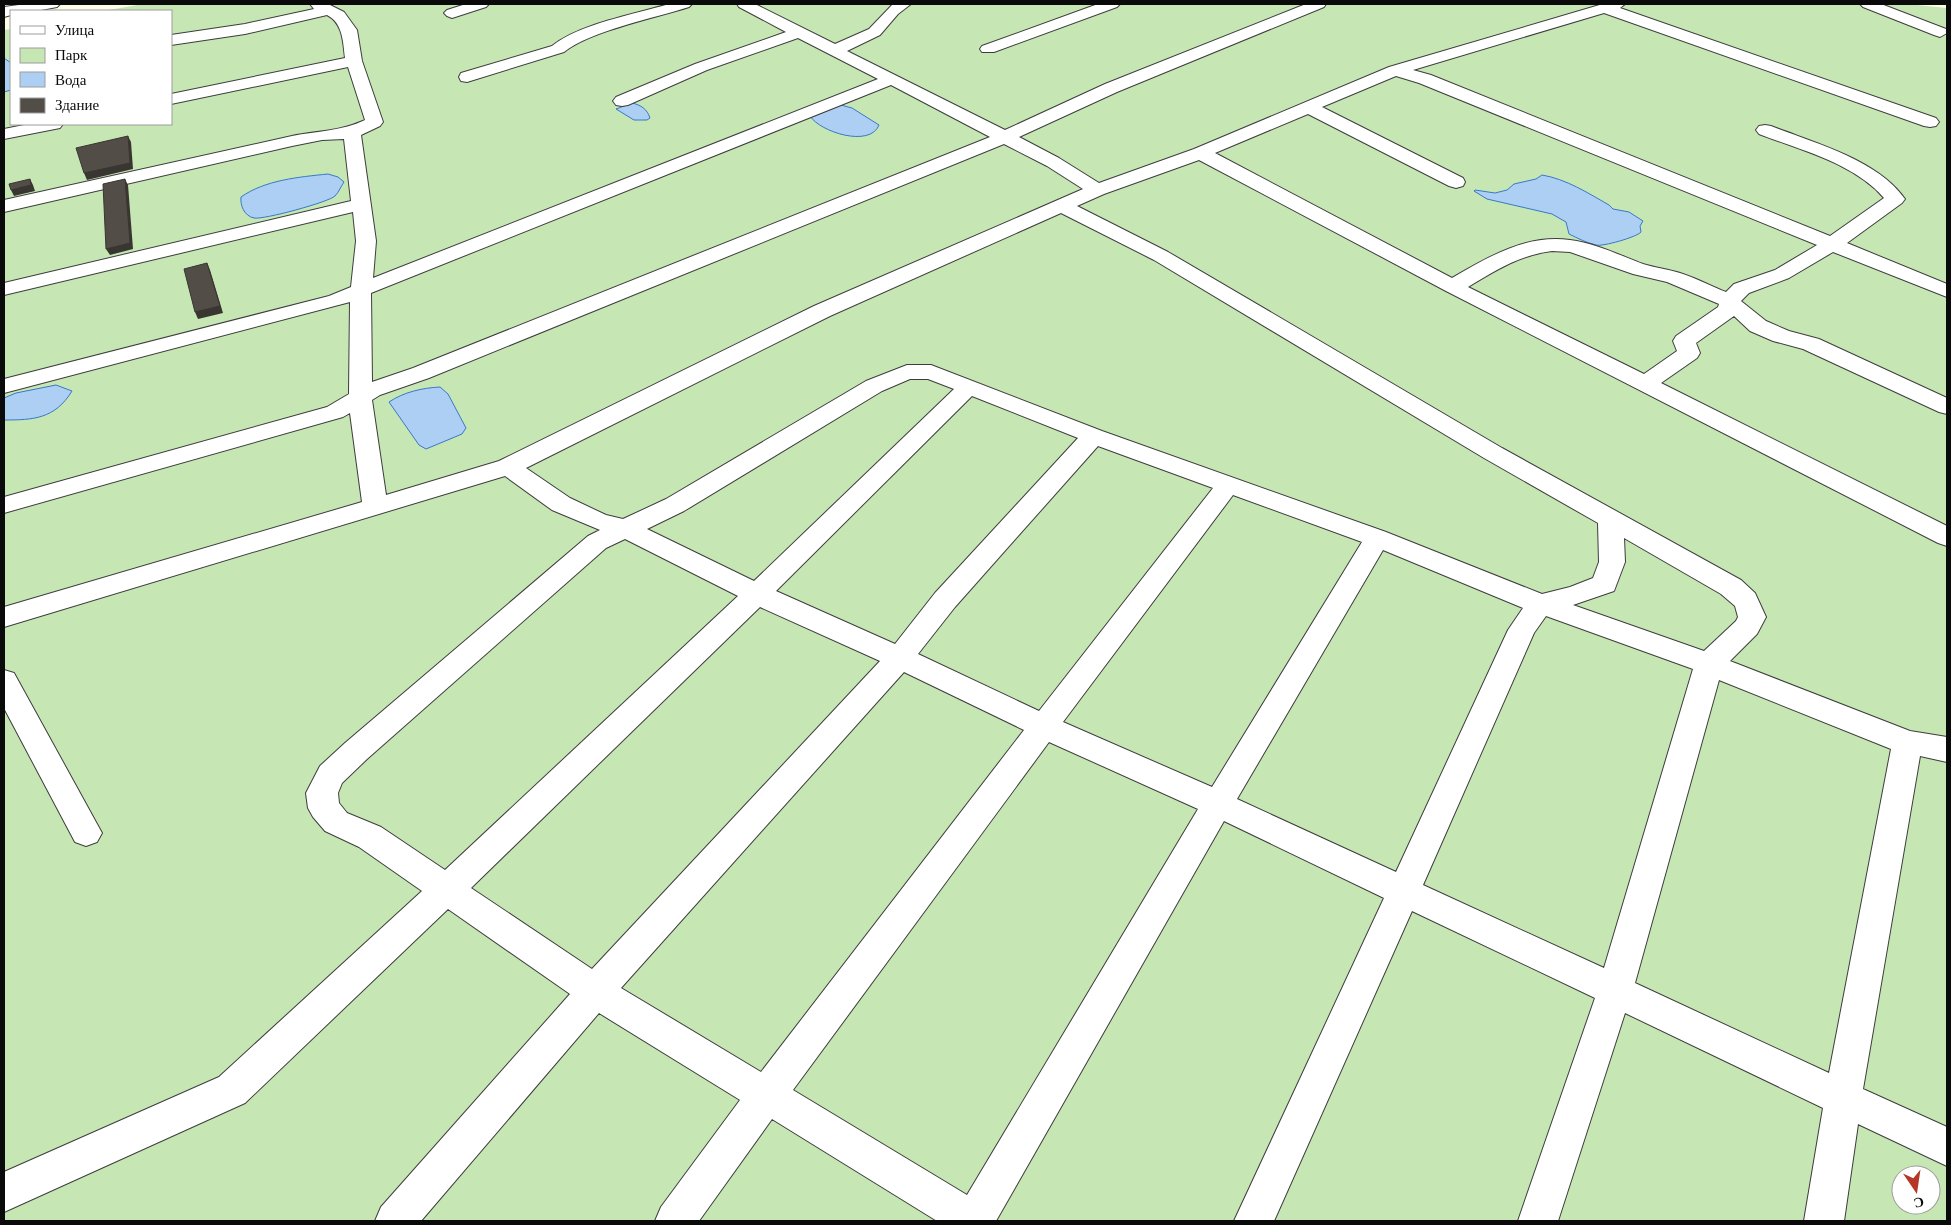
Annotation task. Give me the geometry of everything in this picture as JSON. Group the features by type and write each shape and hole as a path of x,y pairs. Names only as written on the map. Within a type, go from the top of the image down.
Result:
{"street":[{"path":"16,10 52,4"},
{"path":"452,13 481,4"},
{"path":"467,77 558,49 568,40 588,33 684,4"},
{"path":"744,4 1053,162 1097,190"},
{"path":"835,50 868,36 878,29 896,7 904,4"},
{"path":"988,49 1112,4"},
{"path":"4,505 335,412 387,383 421,373 1005,137 1111,88 1319,4"},
{"path":"1868,4 1940,32"},
{"path":"4,617 508,467 822,311 1097,190 1200,153 1395,70 1611,6 1930,122"},
{"path":"4,206 292,141 352,133 374,122 354,61 350,30 338,15 323,7 245,29 172,40"},
{"path":"622,101 701,67 800,32"},
{"path":"172,99 354,61"},
{"path":"1395,70 1426,79 1947,291"},
{"path":"4,386 336,300 892,79"},
{"path":"1308,107 1456,182"},
{"path":"4,134 49,125"},
{"path":"1645,384 1689,353 1684,341 1728,310 1729,301 1741,289 1756,281 1780,275 1833,244 1895,199 1888,189 1872,176 1765,130"},
{"path":"352,133 366,241 361,290 360,398 374,507"},
{"path":"1200,153 1453,287 1947,537"},
{"path":"4,289 362,204"},
{"path":"1062,206 1161,256 1493,453 1731,587 1744,597 1750,607 1752,618 1747,627 1709,664 1615,990 1538,1221"},
{"path":"1453,287 1497,260 1530,248 1552,245 1571,246 1593,252 1640,270 1673,277 1729,301 1758,326 1781,336 1811,344 1947,407"},
{"path":"1377,538 1218,804 974,1221 765,1096 595,991 370,837 336,822 324,808 322,793 331,775 356,751 598,542 675,505 874,386 907,372 931,372 1094,436 1377,538 1540,604 1709,664 1907,743 1940,747 1947,750"},
{"path":"4,1192 232,1090 446,890 757,594 968,386"},
{"path":"395,1221 595,991 900,658 945,600 1094,436"},
{"path":"508,467 561,504 598,521 624,528 757,594 900,658 1043,726 1218,804 1947,1147"},
{"path":"675,1221 765,1096 1043,726 1228,485"},
{"path":"1254,1221 1522,630 1540,604 1576,595 1604,584 1612,562 1611,520"},
{"path":"4,681 86,833"},
{"path":"1824,1221 1843,1099 1907,743"}],"green space":[{"path":"143,4 1907,4 1947,8 1947,1221 4,1221 4,30 10,29 10,125 172,125 172,10 109,10"}],"water":[{"path":"4,58 10,62 10,90 4,92"},
{"path":"632,103 643,108 650,118 647,120 634,120 616,109"},
{"path":"841,105 852,108 879,125 874,132 866,136 845,135 824,127 815,122 810,116"},
{"path":"328,174 338,177 344,182 338,193 330,199 282,214 260,218 251,217 245,213 242,207 241,197 250,191 283,180"},
{"path":"1542,175 1577,187 1613,209 1629,212 1643,221 1640,226 1641,232 1619,241 1605,245 1596,245 1569,234 1566,222 1552,214 1487,199 1474,191 1495,193 1507,190 1514,184 1536,179"},
{"path":"56,385 72,391 51,412 34,418 4,420 4,398 16,393"},
{"path":"440,387 448,394 466,428 462,434 426,449 419,445 389,402 413,391"}],"building":[{"path":"128,136 130,163 84,173 76,148"},
{"path":"30,179 31,185 11,190 9,184"},
{"path":"125,179 130,243 106,249 103,184"},
{"path":"207,263 220,306 195,312 184,269"}]}
